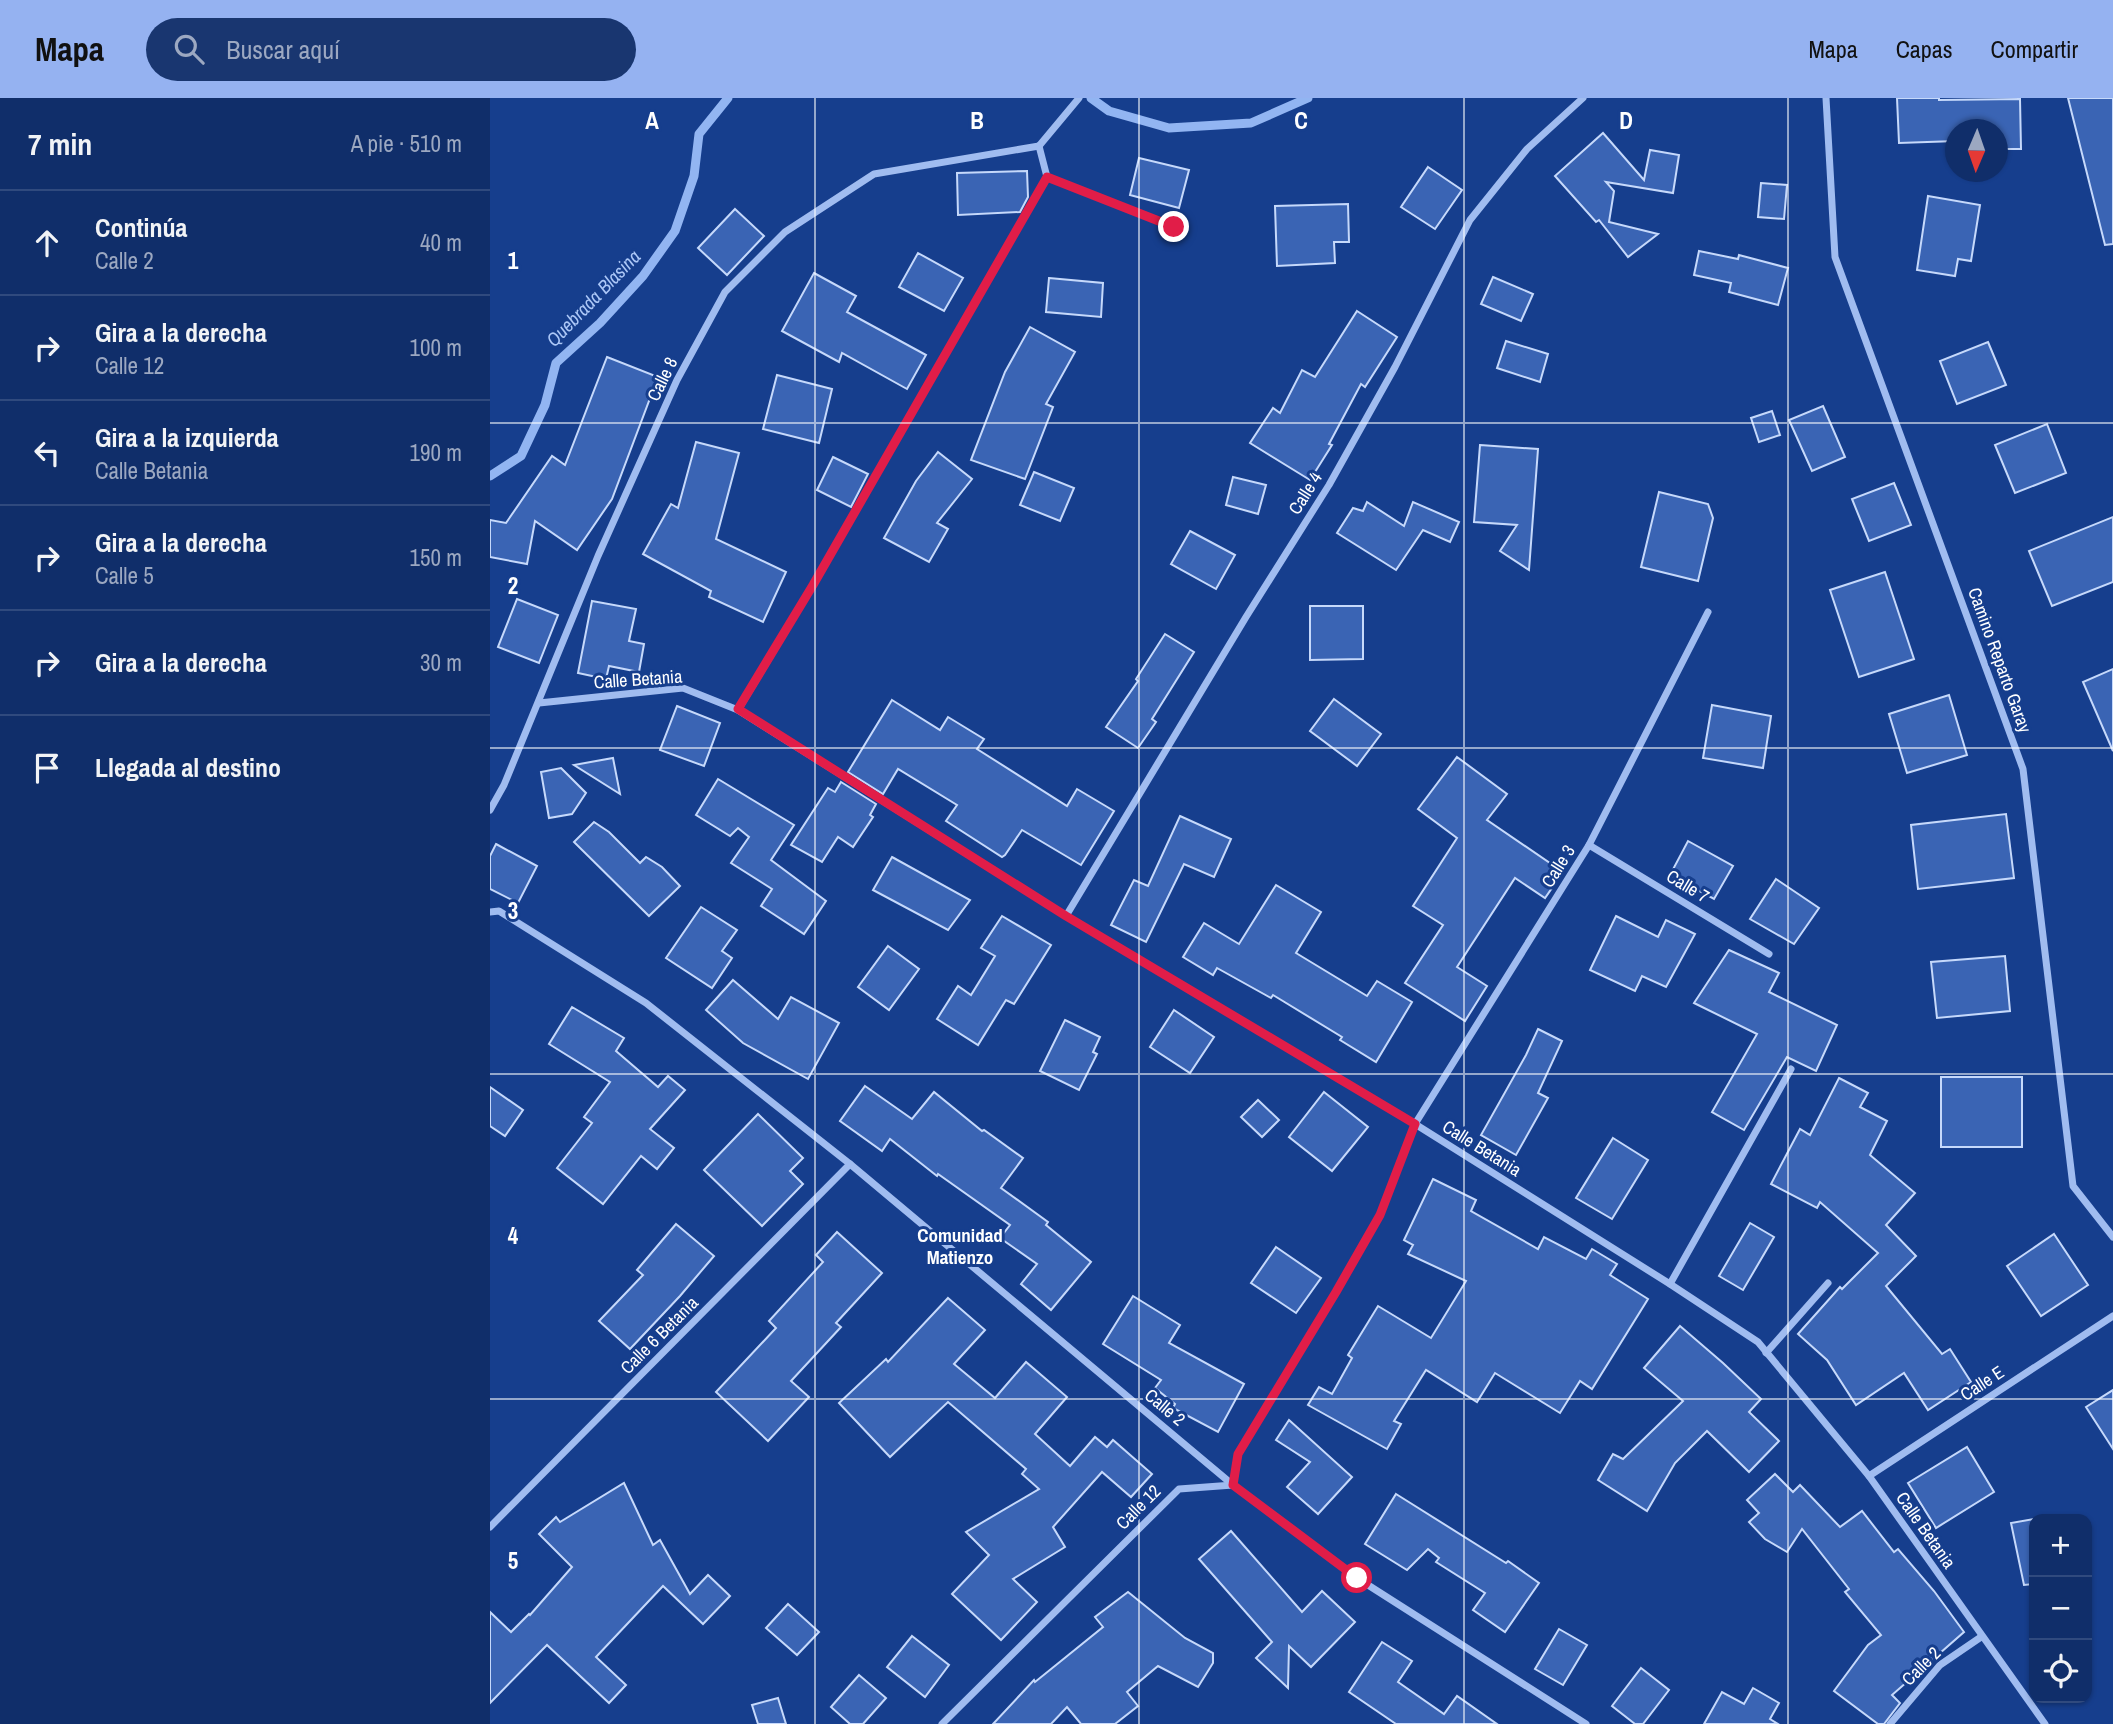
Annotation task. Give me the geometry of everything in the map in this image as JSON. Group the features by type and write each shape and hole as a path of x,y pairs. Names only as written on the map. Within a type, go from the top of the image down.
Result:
{"street":[{"path":"738,709 813,585 1047,177 1039,146 1079,98"},
{"name":"Calle 4","path":"1066,916 1329,485 1395,367 1470,220 1527,149 1583,98"},
{"name":"Camino Reparto Garay","path":"1826,98 1835,257 2024,769 2073,1186 2113,1237"},
{"name":"Calle 8","path":"490,810 504,785 598,556 677,380 725,292 785,232 874,174 1039,146"},
{"path":"1047,177 1174,227"},
{"name":"Calle 3","path":"1415,1124 1590,845 1707,612"},
{"name":"Calle Betania","path":"539,704 683,688 738,709 1066,916 1415,1124 1758,1342 1868,1476 2045,1724"},
{"name":"Calle 7","path":"1590,845 1769,954"},
{"name":"Calle 2","path":"490,912 499,911 646,1003 850,1164 1233,1485 1357,1578 1586,1724"},
{"path":"1670,1284 1791,1069"},
{"path":"1233,1485 1238,1454 1380,1215 1415,1124"},
{"name":"Calle 6 Betania","path":"490,1527 850,1164"},
{"path":"1766,1353 1828,1283"},
{"name":"Calle E","path":"1868,1476 2113,1316"},
{"name":"Calle 12","path":"942,1724 1180,1489 1233,1485"},
{"name":"Calle 2","path":"1890,1724 1940,1665 1981,1637"}],"building":[{"path":"1897,98 2020,99 2021,149 2008,149 2008,119 1945,119 1945,141 1899,143"},
{"path":"2068,98 2113,98 2113,244 2105,245"},
{"path":"1603,133 1644,180 1650,150 1679,155 1673,193 1606,182 1614,191 1609,222 1658,234 1628,257 1599,220 1596,222 1555,176"},
{"path":"1139,158 1189,170 1179,208 1130,195"},
{"path":"1428,167 1462,190 1435,229 1401,207"},
{"path":"1027,171 1028,197 1020,212 958,215 957,173"},
{"path":"1761,183 1787,185 1784,219 1758,217"},
{"path":"1928,196 1980,205 1971,261 1958,259 1955,276 1917,270"},
{"path":"1348,204 1349,242 1334,242 1335,263 1277,266 1275,206"},
{"path":"735,209 764,236 727,275 698,248"},
{"path":"1699,251 1738,259 1739,255 1788,268 1778,305 1729,292 1731,283 1694,275"},
{"path":"918,253 963,278 944,311 899,287"},
{"path":"814,273 856,296 847,312 926,355 907,389 842,353 839,362 782,331"},
{"path":"1493,277 1533,294 1521,321 1481,304"},
{"path":"1049,278 1103,283 1101,317 1046,312"},
{"path":"1357,311 1397,337 1365,387 1361,384 1329,444 1332,445 1310,480 1250,443 1273,408 1280,413 1302,370 1315,377"},
{"path":"1030,327 1075,352 1046,404 1053,407 1025,479 971,460 1005,372"},
{"path":"1506,341 1548,354 1540,382 1497,368"},
{"path":"1988,342 2006,385 1957,404 1940,361"},
{"path":"607,357 658,377 612,499 577,550 535,521 527,564 490,557 490,520 506,523 552,456 565,465"},
{"path":"777,375 832,389 819,443 763,429"},
{"path":"1823,406 1845,457 1812,471 1789,420"},
{"path":"1772,411 1780,435 1759,442 1751,418"},
{"path":"2047,424 2066,473 2015,493 1995,445"},
{"path":"696,442 739,453 716,539 786,572 763,622 709,597 711,591 643,554 671,504 678,508"},
{"path":"1480,445 1538,449 1529,570 1500,551 1517,525 1474,522"},
{"path":"938,452 972,479 937,523 948,529 929,562 884,538 916,481"},
{"path":"833,457 868,474 851,507 817,490"},
{"path":"1034,472 1074,488 1060,521 1020,505"},
{"path":"1233,477 1266,485 1258,514 1226,505"},
{"path":"1894,483 1911,525 1869,541 1852,499"},
{"path":"1659,492 1708,504 1713,518 1698,581 1641,567"},
{"path":"1367,502 1404,526 1413,502 1459,522 1450,542 1423,530 1396,570 1337,533 1353,508 1363,511"},
{"path":"2113,517 2113,582 2052,606 2029,551"},
{"path":"1190,531 1235,555 1216,589 1171,564"},
{"path":"1885,572 1914,659 1859,677 1830,590"},
{"path":"517,599 558,615 539,663 498,647"},
{"path":"592,601 636,609 629,641 644,644 639,672 609,666 606,679 578,673"},
{"path":"1310,606 1363,606 1363,659 1310,660"},
{"path":"1165,634 1194,652 1152,719 1156,722 1138,748 1106,727 1138,681 1136,679"},
{"path":"2113,669 2113,751 2083,682"},
{"path":"1949,695 1967,755 1907,773 1889,714"},
{"path":"1334,699 1381,734 1357,766 1310,731"},
{"path":"892,700 940,730 948,717 984,739 977,749 1067,806 1077,789 1114,811 1081,865 1022,830 1002,857 946,821 957,805 898,769 883,794 848,772"},
{"path":"1712,705 1771,716 1763,768 1703,758"},
{"path":"677,706 720,723 704,766 660,750"},
{"path":"1457,757 1507,794 1487,820 1563,872 1545,898 1515,878 1457,967 1487,986 1465,1021 1405,983 1443,925 1413,906 1457,838 1418,809"},
{"path":"613,758 620,794 574,765"},
{"path":"561,768 586,793 572,814 549,818 541,772"},
{"path":"718,779 794,825 771,860 826,901 804,934 761,906 772,889 731,863 749,837 738,828 730,836 696,815"},
{"path":"841,782 876,804 870,815 873,817 853,847 838,837 822,862 791,845 828,788 835,792"},
{"path":"2006,814 2014,878 1918,889 1911,825"},
{"path":"1180,816 1231,839 1214,877 1184,864 1146,942 1111,925 1134,880 1148,886"},
{"path":"594,822 609,832 640,863 646,857 662,867 680,886 649,916 574,842"},
{"path":"1688,841 1733,866 1714,899 1670,875"},
{"path":"496,844 537,866 518,903 490,889 490,856"},
{"path":"892,857 970,900 948,930 873,890"},
{"path":"1776,879 1819,908 1794,944 1750,919"},
{"path":"1276,885 1321,912 1296,953 1367,996 1377,981 1412,1002 1376,1062 1340,1040 1342,1037 1273,995 1271,998 1217,968 1213,975 1183,957 1204,923 1239,944"},
{"path":"701,907 737,930 722,951 732,958 712,988 666,958"},
{"path":"1002,916 1051,945 1014,1004 1006,1000 978,1045 937,1019 958,986 971,995 995,956 981,948"},
{"path":"1616,916 1658,937 1666,920 1695,934 1666,987 1642,976 1635,991 1590,970"},
{"path":"888,946 919,969 889,1010 858,987"},
{"path":"1729,950 1779,973 1769,992 1837,1025 1816,1071 1787,1057 1744,1130 1712,1112 1757,1034 1694,1003"},
{"path":"2005,956 2010,1011 1937,1018 1931,962"},
{"path":"733,980 778,1019 791,997 839,1023 808,1079 743,1043 706,1010"},
{"path":"572,1007 624,1038 616,1051 658,1087 668,1076 685,1090 650,1129 674,1148 657,1169 641,1156 603,1204 557,1168 592,1123 584,1117 610,1082 549,1044"},
{"path":"1174,1010 1214,1037 1190,1073 1150,1047"},
{"path":"1065,1020 1100,1037 1093,1052 1097,1054 1079,1090 1040,1071"},
{"path":"1538,1029 1562,1041 1538,1093 1548,1098 1516,1155 1481,1135"},
{"path":"1941,1077 2022,1077 2022,1147 1941,1147"},
{"path":"1839,1078 1868,1093 1860,1107 1887,1121 1870,1155 1915,1193 1886,1225 1916,1256 1886,1286 1942,1354 1950,1349 1971,1382 1928,1410 1904,1373 1856,1405 1827,1360 1798,1334 1840,1287 1842,1289 1878,1253 1820,1202 1817,1208 1771,1184 1800,1129 1810,1135"},
{"path":"865,1086 912,1119 934,1092 982,1131 1023,1158 1001,1188 1048,1222 1046,1225 1091,1262 1051,1310 1021,1284 1037,1264 1000,1238 1010,1225 938,1174 937,1176 890,1139 882,1151 840,1121"},
{"path":"490,1087 523,1110 505,1136 490,1126"},
{"path":"1324,1092 1368,1127 1332,1171 1289,1137"},
{"path":"1258,1100 1279,1120 1262,1137 1241,1117"},
{"path":"758,1114 803,1158 790,1171 803,1184 762,1226 704,1170"},
{"path":"1613,1138 1648,1160 1612,1219 1576,1198"},
{"path":"1433,1179 1476,1200 1471,1211 1538,1249 1544,1237 1586,1259 1592,1249 1617,1264 1610,1275 1648,1299 1592,1389 1580,1381 1560,1413 1495,1373 1477,1402 1426,1370 1394,1421 1401,1424 1387,1449 1308,1405 1319,1387 1332,1394 1352,1358 1348,1355 1378,1306 1431,1338 1466,1281 1408,1254 1413,1245 1404,1240"},
{"path":"1750,1223 1774,1237 1743,1290 1719,1276"},
{"path":"676,1224 714,1256 630,1349 599,1321 643,1275 637,1270"},
{"path":"837,1232 882,1273 836,1323 841,1327 791,1381 809,1397 768,1441 716,1392 776,1328 769,1321 823,1262 816,1255"},
{"path":"2054,1234 2088,1285 2041,1316 2007,1266"},
{"path":"1276,1247 1321,1278 1296,1313 1251,1283"},
{"path":"1133,1296 1180,1325 1169,1343 1244,1384 1218,1432 1173,1408 1175,1404 1155,1388 1161,1380 1103,1344"},
{"path":"948,1298 985,1330 954,1364 995,1398 1026,1362 1067,1397 1035,1434 1070,1466 1095,1437 1107,1447 1113,1440 1152,1474 1131,1497 1102,1472 1053,1527 1065,1547 1013,1579 1037,1602 1001,1640 952,1594 989,1555 966,1532 1039,1489 1022,1474 1026,1469 948,1402 890,1457 839,1403 886,1359 888,1362"},
{"path":"1680,1326 1761,1399 1749,1412 1779,1441 1749,1472 1707,1431 1675,1463 1647,1511 1598,1480 1613,1454 1623,1459 1683,1401 1644,1368"},
{"path":"2113,1390 2113,1449 2086,1407"},
{"path":"1289,1420 1352,1477 1318,1514 1287,1487 1310,1462 1276,1440"},
{"path":"1967,1447 1994,1492 1936,1528 1908,1483"},
{"path":"1775,1474 1793,1492 1800,1485 1840,1527 1862,1511 1894,1552 1898,1549 1934,1591 1964,1632 1892,1695 1900,1703 1884,1724 1878,1724 1834,1691 1868,1645 1881,1635 1845,1592 1849,1589 1802,1529 1787,1552 1765,1539 1749,1522 1759,1513 1747,1500"},
{"path":"624,1483 653,1545 660,1540 690,1594 708,1575 730,1596 703,1624 663,1586 596,1657 626,1685 609,1703 547,1645 490,1703 490,1612 511,1632 530,1615 572,1567 539,1534 556,1517 560,1522"},
{"path":"1396,1494 1506,1563 1508,1561 1539,1583 1505,1632 1473,1610 1485,1593 1436,1562 1439,1558 1428,1549 1407,1570 1365,1544"},
{"path":"2029,1520 2029,1584 2024,1585 2011,1523"},
{"path":"1231,1531 1302,1612 1322,1591 1355,1622 1311,1667 1289,1646 1288,1688 1256,1658 1272,1642 1199,1559"},
{"path":"1128,1592 1185,1638 1213,1653 1213,1663 1198,1687 1158,1666 1127,1692 1138,1706 1115,1724 1081,1724 1067,1707 1051,1724 993,1724 1034,1680 1035,1682 1103,1627 1095,1617"},
{"path":"788,1604 819,1632 797,1655 766,1628"},
{"path":"1559,1629 1587,1645 1563,1685 1535,1669"},
{"path":"912,1636 949,1665 925,1697 887,1667"},
{"path":"1382,1642 1412,1661 1398,1682 1444,1714 1457,1696 1497,1724 1396,1724 1349,1692"},
{"path":"1641,1668 1669,1690 1643,1724 1635,1724 1612,1706"},
{"path":"859,1675 886,1698 863,1724 850,1724 831,1707"},
{"path":"1753,1688 1779,1703 1770,1719 1778,1724 1704,1724 1722,1692 1744,1704"},
{"path":"778,1698 786,1724 758,1724 752,1705"}],"waterway":[{"name":"Quebrada Blasina","path":"490,476 521,456 545,405 556,363 600,323 643,276 675,231 694,176 699,134 728,98"},
{"name":"Quebrada Blasina","path":"1091,98 1109,111 1169,128 1251,123 1308,98"}],"district":[{"name":"Comunidad Matienzo","path":"960,1246"}],"route":[{"path":"1174,227 1047,177 813,585 738,709 1066,916 1415,1124 1380,1215 1238,1454 1233,1485 1357,1578"}]}
